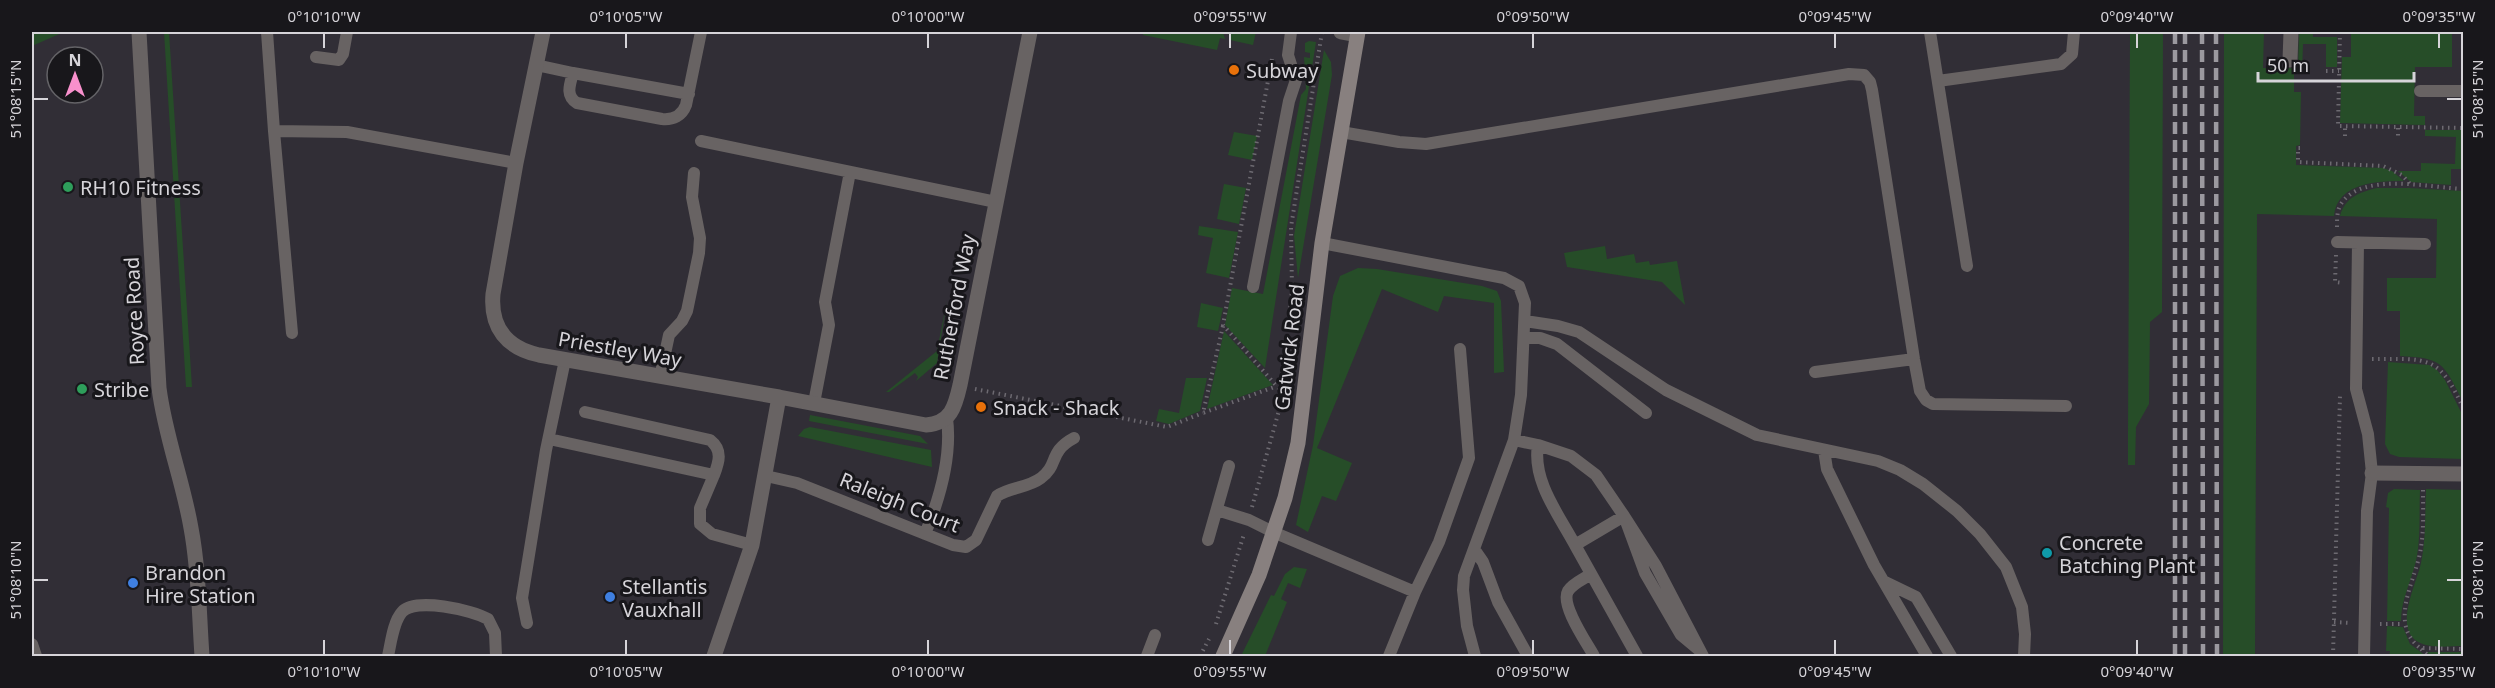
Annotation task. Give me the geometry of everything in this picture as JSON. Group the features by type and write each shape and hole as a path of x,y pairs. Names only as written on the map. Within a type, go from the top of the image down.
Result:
{"street":[{"name":"Royce Road","path":"139,32 159,388 162,411 184,490 192,530 202,657"},
{"name":"Priestley Way","path":"541,32 493,294 494,315 502,335 512,345 526,352 779,397"},
{"name":"Rutherford Way","path":"947,418 954,409 960,385 1030,32"},
{"path":"1341,32 1358,33"},
{"path":"2290,60 2291,32"},
{"name":"Gatwick Road","path":"1223,657 1259,575 1285,498 1298,443 1322,243 1358,33"},
{"path":"714,657 752,545 779,397 926,425 936,424 947,418"},
{"path":"2372,473 2463,474"}],"lane":[{"path":"267,32 292,333"},
{"path":"316,57 339,60 343,54 347,32"},
{"path":"573,73 569,93 574,101 662,119 673,119 683,112 689,94 701,32"},
{"path":"1252,287 1289,101 1295,83 1295,74 1288,55 1291,32"},
{"path":"1930,32 1966,266"},
{"path":"1938,81 2061,64 2072,54 2074,32"},
{"path":"536,65 689,94"},
{"path":"1341,132 1426,144 1860,73 1867,78 1872,90 1920,391 1926,400 1933,404 2066,406"},
{"path":"2420,91 2463,92"},
{"path":"274,131 347,132 516,163"},
{"path":"701,141 996,202"},
{"path":"814,403 830,324 825,302 850,172"},
{"path":"660,377 669,335 682,321 687,311 699,253 700,238 692,192 694,173"},
{"path":"2337,242 2425,244"},
{"path":"1322,243 1511,280 1519,286 1524,295 1526,321 1521,401 1514,440 1464,576 1463,590 1468,637 1475,657"},
{"path":"2358,243 2356,389 2368,434 2372,473 2367,511 2364,657"},
{"path":"1526,321 1579,332 1666,390 1720,419 1757,435 1878,461 1900,470 1923,484 1945,500 1980,534 2006,567 2019,596 2024,621 2024,657"},
{"path":"1525,338 1540,338 1557,344 1646,413"},
{"path":"1389,657 1415,592 1444,532 1469,458 1460,349"},
{"path":"1815,372 1914,359"},
{"path":"527,623 522,598 565,360"},
{"path":"585,412 710,440 719,452 714,475 700,507 700,524 712,534 752,545"},
{"path":"926,534 941,488 948,442 947,418"},
{"name":"Raleigh Court","path":"766,476 797,483 958,547 972,545 997,496 1042,477 1050,468 1059,447 1074,438"},
{"path":"549,439 714,475"},
{"path":"1514,440 1565,453 1590,470 1624,516 1656,566 1702,653"},
{"path":"1539,445 1537,464 1540,478 1637,657"},
{"path":"1824,450 1827,469 1883,580 1927,657"},
{"path":"1208,540 1229,466"},
{"path":"1217,510 1249,520 1415,592"},
{"path":"1575,545 1624,516"},
{"path":"1474,549 1484,562 1498,602 1528,657"},
{"path":"1591,574 1570,588 1566,600 1594,657"},
{"path":"1883,580 1919,600 1951,657"},
{"path":"392,656 399,616 411,606 423,604 477,614 488,619 495,633 496,657"},
{"path":"1147,657 1155,635"},
{"path":"32,644 36,657"}],"path":[{"path":"1200,657 1223,605 1280,407 1292,290 1291,227 1322,32"},
{"path":"2340,32 2338,126 2463,128"},
{"path":"2326,71 2339,71"},
{"path":"2344,136 2345,127"},
{"path":"2398,128 2398,137"},
{"path":"2300,148 2298,148 2298,162 2383,166 2402,175 2411,185"},
{"path":"2342,295 2343,283 2335,282 2338,209 2347,197 2365,187 2390,184 2463,189"},
{"path":"1203,413 1223,325"},
{"path":"2356,359 2430,362 2439,367 2461,400 2463,410"},
{"path":"960,385 1167,427 1277,386"},
{"path":"2333,657 2340,388"},
{"path":"2423,474 2422,543 2404,614 2404,624 2410,637 2429,657"},
{"path":"2420,648 2463,649"}],"green space":[{"path":"32,32 64,32 32,46"},
{"path":"164,32 169,32 192,387 186,387"},
{"path":"1143,32 1223,32 1225,39 1220,38 1217,50 1143,35"},
{"path":"1228,32 1256,32 1253,45 1230,40"},
{"path":"2130,32 2163,32 2162,312 2150,322 2149,404 2136,427 2135,465 2128,465"},
{"path":"2224,32 2264,32 2263,68 2298,68 2299,32 2313,32 2313,37 2337,37 2337,67 2326,67 2326,44 2303,44 2302,72 2294,72 2294,92 2301,92 2300,145 2296,146 2296,165 2383,168 2392,171 2404,181 2372,183 2351,190 2337,205 2334,216 2257,214 2255,656 2223,656"},
{"path":"2351,32 2452,33 2452,67 2415,67 2414,116 2425,116 2425,125 2340,123 2342,57 2351,57"},
{"path":"1316,42 1265,368 1225,325 1232,288 1263,294 1301,95 1306,89 1304,57 1310,58 1310,53 1305,52 1305,43"},
{"path":"1324,50 1331,62 1332,75 1298,278 1294,236"},
{"path":"2425,130 2463,130 2463,169 2451,169 2451,185 2411,182 2398,171 2421,171 2421,163 2455,164 2456,137 2425,136"},
{"path":"1234,132 1257,136 1252,160 1228,155"},
{"path":"1224,184 1246,188 1239,224 1217,219"},
{"path":"2377,188 2463,191 2464,396 2461,398 2445,369 2439,364 2424,358 2400,356 2400,311 2387,311 2387,278 2436,278 2437,219 2340,216 2346,204 2354,196"},
{"path":"1199,226 1238,232 1229,278 1206,273 1213,238 1198,235"},
{"path":"1605,246 1607,259 1634,254 1636,263 1649,261 1650,265 1677,261 1685,305 1662,282 1567,267 1564,253"},
{"path":"1358,268 1482,286 1497,291 1501,301 1504,372 1494,373 1494,303 1444,296 1438,312 1382,289 1317,448 1352,463 1336,501 1322,496 1308,532 1296,525 1313,445 1333,296 1340,276"},
{"path":"947,300 937,363 916,381 918,377 915,373 886,392 937,351"},
{"path":"1201,303 1223,308 1218,331 1197,327"},
{"path":"1224,331 1273,385 1207,409"},
{"path":"2388,362 2429,365 2437,370 2445,380 2463,416 2463,459 2399,457 2390,454 2385,444"},
{"path":"1186,378 1207,378 1200,411 1169,424 1156,421 1159,409 1179,413"},
{"path":"810,415 920,436 928,444 809,421"},
{"path":"810,427 931,450 932,467 798,436 804,429"},
{"path":"2394,489 2420,490 2419,534 2418,552 2404,598 2401,621 2387,621 2389,508 2386,507 2388,493"},
{"path":"2426,489 2463,490 2463,646 2426,645 2415,640 2409,632 2408,609 2424,545"},
{"path":"1294,567 1307,569 1300,588 1288,583 1281,599 1287,602 1265,656 1241,656 1271,595 1274,596 1285,574"},
{"path":"2387,626 2403,627 2410,644 2426,656 2389,656 2390,651 2386,651"},
{"path":"2426,652 2463,652 2463,656 2432,656"}],"railway":[{"path":"2175,32 2175,656"},
{"path":"2185,32 2185,656"},
{"path":"2202,32 2203,656"},
{"path":"2216,32 2217,656"}],"place":[{"name":"Subway","path":"1234,70"},
{"name":"RH10 Fitness","path":"68,187"},
{"name":"Stribe","path":"82,389"},
{"name":"Snack - Shack","path":"981,407"},
{"name":"Concrete Batching Plant","path":"2047,553"},
{"name":"Brandon Hire Station","path":"133,583"},
{"name":"Stellantis Vauxhall","path":"610,597"}]}
